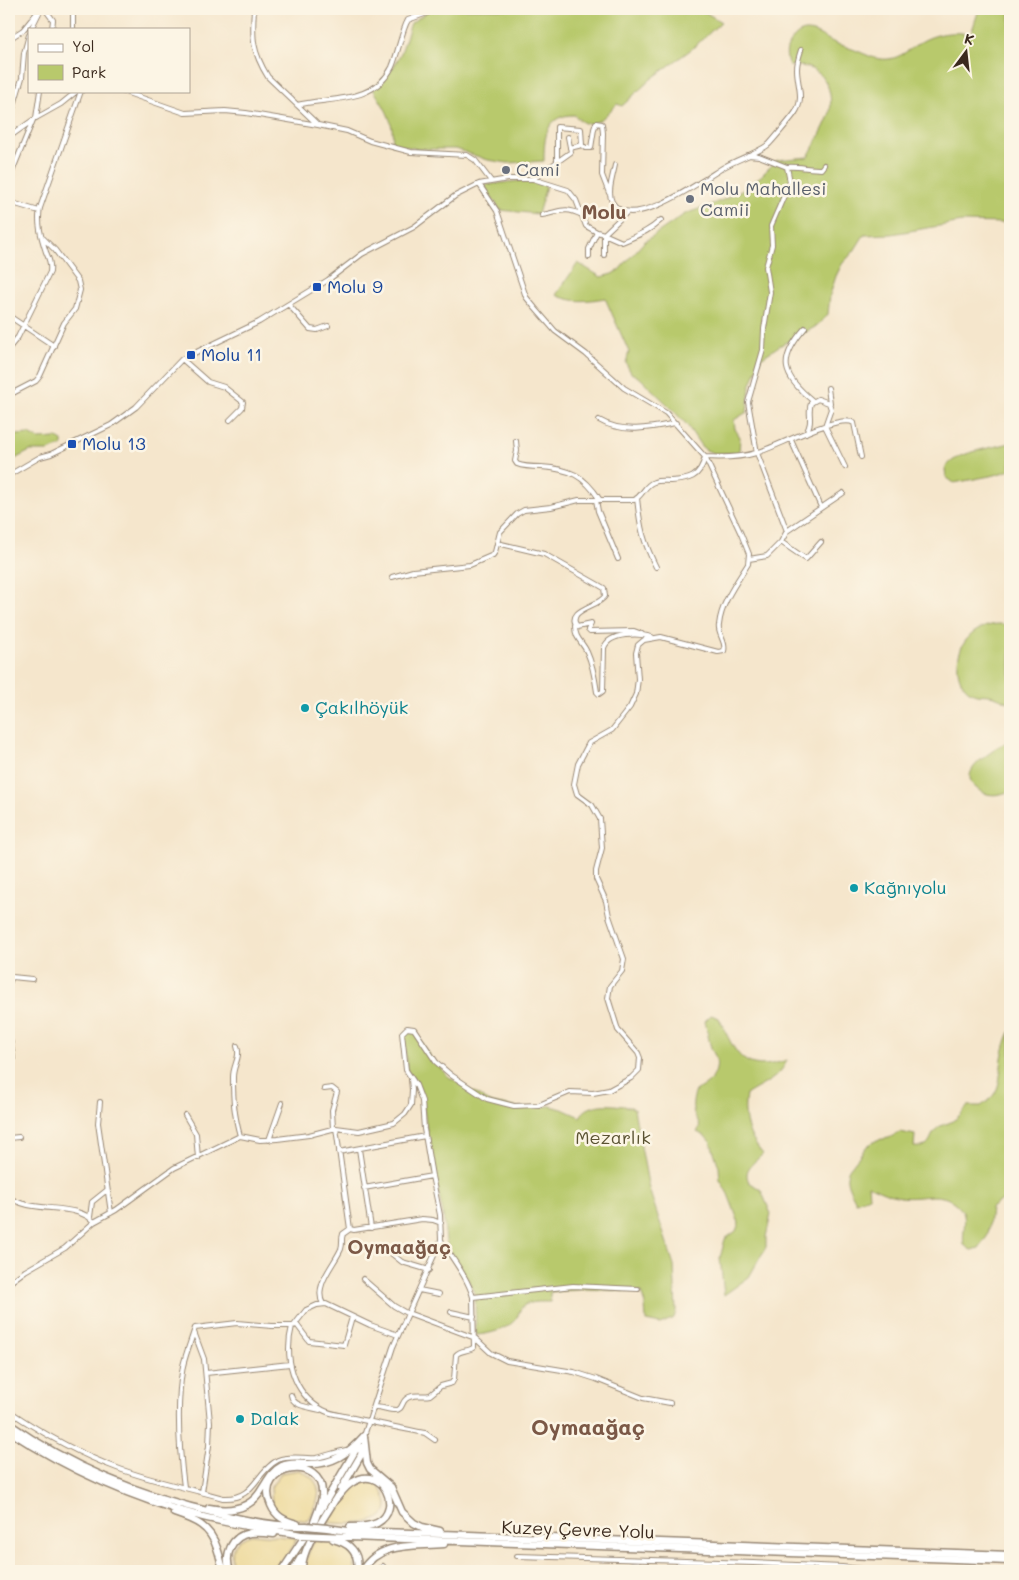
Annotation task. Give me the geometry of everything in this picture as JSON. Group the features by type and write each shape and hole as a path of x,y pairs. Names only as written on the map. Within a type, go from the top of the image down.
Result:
{"highway":[{"path":"9,1424 38,1443 103,1476 172,1502 231,1517 289,1527 357,1527 376,1523 385,1516 389,1504 387,1492 382,1484 366,1478 352,1482 334,1501"},
{"path":"9,1431 68,1466 139,1500 201,1523 212,1535 224,1571"},
{"path":"142,1491 205,1507 235,1510 253,1500 270,1474 277,1469 285,1465 297,1463 319,1464 331,1461 353,1448 364,1436"},
{"path":"293,1571 361,1455 364,1436"},
{"path":"282,1570 314,1522 364,1436"},
{"path":"364,1436 366,1456 370,1469 390,1487 398,1506 407,1518 422,1527 471,1538"},
{"path":"306,1526 283,1520 269,1502 268,1492 273,1480 280,1472 293,1468 301,1469 310,1473 319,1482 322,1489 322,1497 314,1522"},
{"path":"102,1482 138,1497 204,1517 301,1535"},
{"name":"Kuzey Çevre Yolu","path":"327,1528 348,1531 471,1538 857,1552"},
{"path":"230,1571 227,1564 228,1554 232,1544 240,1536 251,1533 301,1535"},
{"name":"Kuzey Çevre Yolu","path":"301,1535 471,1538"},
{"path":"322,1536 340,1541 352,1548 357,1557 357,1571"},
{"path":"362,1571 373,1557 386,1549 471,1538"},
{"path":"302,1571 302,1561 309,1544"},
{"path":"857,1552 1010,1555"},
{"path":"857,1552 1010,1561"}],"street":[{"path":"32,28 42,9"},
{"path":"42,9 52,19 52,28"},
{"path":"9,39 23,30 42,9"},
{"path":"73,9 73,28"},
{"path":"254,9 252,39 262,68 268,77 318,125"},
{"path":"297,105 340,100 372,89 382,81 391,69 408,20 438,9"},
{"path":"9,122 22,78 24,53 28,39"},
{"path":"570,148 582,145 586,148 591,148 596,124 602,124 602,175 612,202 619,210 626,213 638,212 672,199 725,167 770,144 798,109 802,96 796,66 801,50"},
{"path":"40,92 36,118 76,92"},
{"path":"9,348 17,340 50,272 50,261 41,236 38,220 39,211 81,92"},
{"path":"125,92 185,113 225,111 347,131 370,141 411,152 467,155 475,160 491,181"},
{"path":"9,136 33,120 9,179"},
{"path":"557,162 557,127 581,129 582,145"},
{"path":"533,179 571,152 568,137"},
{"path":"748,155 759,156 787,167 821,169 824,165"},
{"path":"610,195 615,165"},
{"path":"787,167 790,182 770,226 772,246 766,267 770,292 764,329 763,350 748,402 757,453 787,531"},
{"path":"9,475 40,457 51,454 111,425 136,407 182,359 259,322 289,305 328,280 362,254 414,227 455,196 479,184 491,181 533,179 568,190 576,200 586,226 622,242 639,236 661,220"},
{"path":"479,184 497,211 526,297 556,331 586,354 624,388 666,413 706,457 741,534 749,559 725,604 719,621 718,630 726,646 723,652 668,638 652,637 634,631 590,632 588,630 591,624 579,628 576,626"},
{"path":"9,202 39,211"},
{"path":"542,215 562,209 582,214"},
{"path":"604,255 604,234 626,213"},
{"path":"589,257 589,249 597,232"},
{"path":"9,395 38,378 64,323 77,304 80,287 78,281 60,256 41,236"},
{"path":"289,305 310,329 317,330 328,326"},
{"path":"9,316 54,346"},
{"path":"805,328 794,340 786,360 786,367 794,383 813,401"},
{"path":"182,359 208,382 224,388 243,402 242,408 230,420"},
{"path":"828,388 831,410 825,426 845,467"},
{"path":"806,433 811,422 809,408 813,401 818,399 830,405"},
{"path":"599,420 611,426 632,429 676,424"},
{"path":"706,457 736,458 757,453 838,422 853,422 855,425 861,457"},
{"path":"791,440 821,507"},
{"path":"516,441 515,461 517,464 555,468 570,472 587,483 598,500 598,511 618,559"},
{"path":"392,577 413,571 470,565 495,552 502,530 521,512 573,501 631,501 637,498 654,482 681,480 694,476 701,470 706,457"},
{"path":"749,559 767,556 782,542 787,531 843,493"},
{"path":"637,498 640,526 645,547 656,567"},
{"path":"782,542 806,559 821,542"},
{"path":"497,543 544,554 604,588 606,593 604,598 598,603 579,611 575,617 575,634 586,650 595,678 597,692 600,694 603,691 604,648 606,642 612,638 642,634"},
{"path":"364,1436 398,1335 442,1240 441,1223 425,1136 422,1101 416,1085 406,1070 403,1058 401,1035 404,1029 409,1027 414,1029 436,1062 451,1075 487,1099 514,1106 539,1104 570,1092 593,1093 609,1090 631,1078 640,1070 638,1052 618,1030 608,998 610,986 622,971 624,959 609,916 606,900 596,879 596,871 602,848 600,819 592,805 577,794 574,784 578,764 589,743 612,730 630,707 636,694 638,679 636,649 640,642 652,637"},
{"path":"9,983 12,977 18,976 32,979"},
{"path":"9,1034 13,1056 9,1078"},
{"path":"236,1046 238,1056 233,1074 233,1101 234,1114 240,1136"},
{"path":"9,1283 25,1271 66,1248 94,1222 174,1168 240,1136 269,1140 309,1135 334,1129 359,1130 390,1125 406,1114 411,1105 412,1090 410,1076"},
{"path":"324,1089 330,1087 337,1092 332,1110 350,1229"},
{"path":"100,1102 98,1123 111,1212"},
{"path":"269,1140 282,1103"},
{"path":"185,1115 196,1134 198,1158"},
{"path":"339,1152 425,1136"},
{"path":"9,1138 19,1137"},
{"path":"358,1149 371,1228"},
{"path":"364,1188 432,1176"},
{"path":"90,1217 92,1202 108,1190"},
{"path":"9,1197 24,1205 75,1212 90,1217 94,1222"},
{"path":"323,1304 320,1295 324,1279 340,1252 343,1233 350,1229 371,1228 422,1219 441,1223"},
{"path":"375,1407 397,1410 401,1408 404,1400 417,1395 430,1396 440,1386 452,1383 454,1380 456,1355 458,1352 472,1349 474,1345 473,1297 466,1278 442,1240"},
{"path":"392,1254 402,1262 429,1270"},
{"path":"363,1279 394,1306 408,1314 474,1338 491,1353 507,1361 556,1368 581,1374 643,1398 670,1403"},
{"path":"473,1297 573,1286 638,1289"},
{"path":"419,1290 440,1294"},
{"path":"324,1411 310,1400 298,1386 290,1364 289,1351 293,1325 306,1310 323,1304 329,1305 352,1317 398,1335"},
{"path":"451,1312 474,1317"},
{"path":"184,1488 179,1422 182,1372 195,1328 237,1323 272,1326 293,1325 309,1341 344,1346 352,1317"},
{"path":"194,1332 203,1352 211,1430 202,1492"},
{"path":"206,1373 290,1364"},
{"path":"291,1395 295,1403 425,1433 435,1440"},
{"path":"9,1411 47,1435 105,1464 223,1498 236,1497 250,1489 265,1470 280,1460 289,1458 317,1458 353,1448"},
{"path":"516,1556 753,1563 842,1567 880,1571"},
{"path":"378,1571 383,1566"}],"green space":[{"path":"431,9 700,9 721,22 693,48 651,79 622,106 617,104 597,121 586,123 575,115 565,116 552,123 546,137 544,161 508,163 488,160 456,149 419,149 392,144 393,136 390,122 385,109 373,89 393,68 401,53 411,23"},
{"path":"979,9 1010,9 1010,191 1005,223 962,222 892,234 864,235 854,251 842,264 836,276 830,295 828,314 825,318 815,327 761,358 750,387 747,412 734,420 735,429 740,437 739,453 713,453 706,450 701,446 687,425 669,406 640,378 631,373 626,363 629,352 605,298 580,301 556,295 578,263 601,277 612,274 619,270 644,242 685,214 723,200 743,189 761,176 777,160 808,157 829,116 831,102 830,93 823,77 809,68 789,66 786,55 787,49 789,44 800,33 806,31 817,33 837,44 869,56 878,59 889,59 902,55 919,43 938,35 951,33 971,34"},
{"path":"527,180 546,186 538,214 500,210 484,185"},
{"path":"29,434 39,439 57,438 62,441 62,446 48,451 30,451 9,462 9,440 17,435"},
{"path":"1010,443 1010,470 954,483 946,477 945,469 956,458"},
{"path":"998,624 1010,625 1010,702 994,696 971,692 962,684 958,670 960,652 968,638 981,628"},
{"path":"1010,739 1010,791 995,795 980,791 972,784 970,776 973,769 986,755"},
{"path":"711,1015 719,1018 736,1051 750,1063 760,1065 787,1060 784,1067 775,1077 746,1095 745,1111 747,1126 753,1141 763,1154 750,1166 747,1177 749,1182 761,1190 771,1214 766,1247 749,1277 724,1295 720,1258 725,1239 736,1231 739,1223 728,1194 720,1180 719,1167 711,1143 705,1136 697,1132 699,1123 693,1107 696,1090 705,1086 712,1079 716,1070 716,1059 705,1021"},
{"name":"Mezarlık","path":"412,1031 416,1034 432,1060 449,1077 491,1103 520,1108 551,1106 580,1117 584,1112 596,1106 618,1105 634,1109 649,1189 674,1265 676,1311 674,1318 660,1324 646,1321 645,1304 641,1292 587,1289 550,1292 550,1302 526,1304 516,1319 508,1326 503,1329 476,1335 475,1295 467,1278 450,1252 446,1241 443,1214 430,1153 422,1094 416,1082 407,1071 404,1037 407,1032"},
{"path":"1010,1032 1010,1200 1000,1201 991,1208 988,1235 979,1248 971,1250 964,1245 964,1214 957,1205 944,1197 901,1197 888,1194 868,1185 869,1197 856,1202 848,1186 847,1173 867,1146 877,1140 889,1138 900,1132 915,1135 914,1147 925,1146 939,1127 954,1120 968,1106 981,1106 993,1096 1000,1079 1002,1058"}],"sand":[{"path":"299,1470 314,1480 317,1486 318,1499 308,1521 284,1517 272,1505 271,1487 281,1473"},
{"path":"360,1480 377,1483 385,1498 387,1509 382,1516 362,1523 324,1522 344,1494"},
{"path":"253,1534 297,1538 281,1567 276,1571 232,1571 231,1557 236,1543"},
{"path":"314,1540 344,1544 354,1555 355,1571 303,1571"}],"place":[{"name":"Cami","path":"506,170"},
{"name":"Molu Mahallesi Camii","path":"690,199"},
{"name":"Molu 9","path":"317,287"},
{"name":"Molu 11","path":"191,355"},
{"name":"Molu 13","path":"72,444"},
{"name":"Çakılhöyük","path":"305,708"},
{"name":"Kağnıyolu","path":"854,888"},
{"name":"Dalak","path":"240,1419"}],"district":[{"name":"Molu","path":"604,212"},
{"name":"Oymaağaç","path":"399,1247"},
{"name":"Oymaağaç","path":"588,1427"}]}
